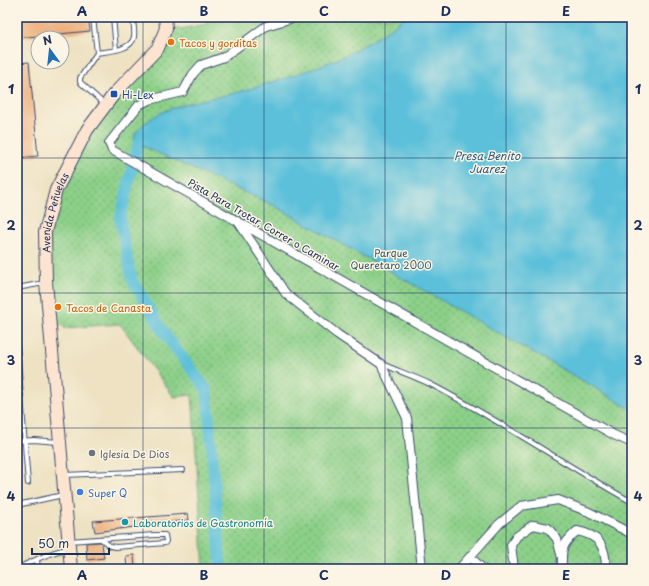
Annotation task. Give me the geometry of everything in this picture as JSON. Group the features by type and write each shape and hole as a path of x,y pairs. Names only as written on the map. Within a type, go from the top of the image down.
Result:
{"street":[{"name":"Avenida Peñuelas","path":"71,569 46,282 45,232 56,190 87,130 105,105 158,48 166,28 165,17"},
{"name":"Pista Para Trotar, Correr o Caminar","path":"296,17 266,26 224,57 201,65 193,74 188,85 180,93 149,100 139,105 109,144 112,150 614,435 632,443"},
{"path":"239,222 286,294 337,334 381,364 407,418 422,569"},
{"path":"459,569 499,524 521,506 558,500 589,512 632,534"},
{"path":"514,569 511,545 517,536 533,526 548,528 557,539 562,558"},
{"path":"562,569 565,541 577,531 592,533 602,547 606,569"},
{"path":"470,557 482,569"}],"lane":[{"path":"93,17 97,53 80,78 80,82 105,105"},
{"path":"113,17 116,50"},
{"path":"97,53 124,48 134,38 132,17"},
{"path":"17,288 46,282"},
{"path":"17,346 18,376 28,483"},
{"path":"381,364 431,384 493,419 576,471 632,502"},
{"path":"17,441 61,442"},
{"path":"64,475 183,470"},
{"path":"17,505 52,496 65,495"},
{"path":"17,568 37,560 50,552 69,545 101,539 164,535 166,541 165,543 116,547 110,546 101,539"},
{"path":"37,560 38,569"}],"green space":[{"name":"Parque Queretaro 2000","path":"207,17 632,17 632,569 204,569 192,395 174,397 120,324 64,328 63,325 51,326 44,283 56,190 87,130 158,48 166,28 180,29 207,24"}],"water":[{"name":"Presa Benito Juarez","path":"405,17 632,17 632,410 275,206 138,144 134,140 136,133 143,125 166,111 191,102 243,91 289,77 324,64 344,56 381,35"}],"building":[{"path":"17,17 88,17 90,31 70,33 70,30 30,30 30,37 17,38"},
{"path":"29,62 38,156 17,158 17,63"},
{"path":"188,514 189,520 95,532 93,521"},
{"path":"100,542 102,544 104,558 87,560 86,543"},
{"path":"134,555 135,569 127,569 126,556"}],"waterway":[{"path":"138,144 120,219 132,280 164,333 207,390 221,569"}],"place":[{"name":"Tacos y gorditas","path":"171,42"},
{"name":"Hi-Lex","path":"114,94"},
{"name":"Tacos de Canasta","path":"58,307"},
{"name":"Iglesia De Dios","path":"92,453"},
{"name":"Super Q","path":"80,492"},
{"name":"Laboratorios de Gastronomía","path":"125,522"}]}
